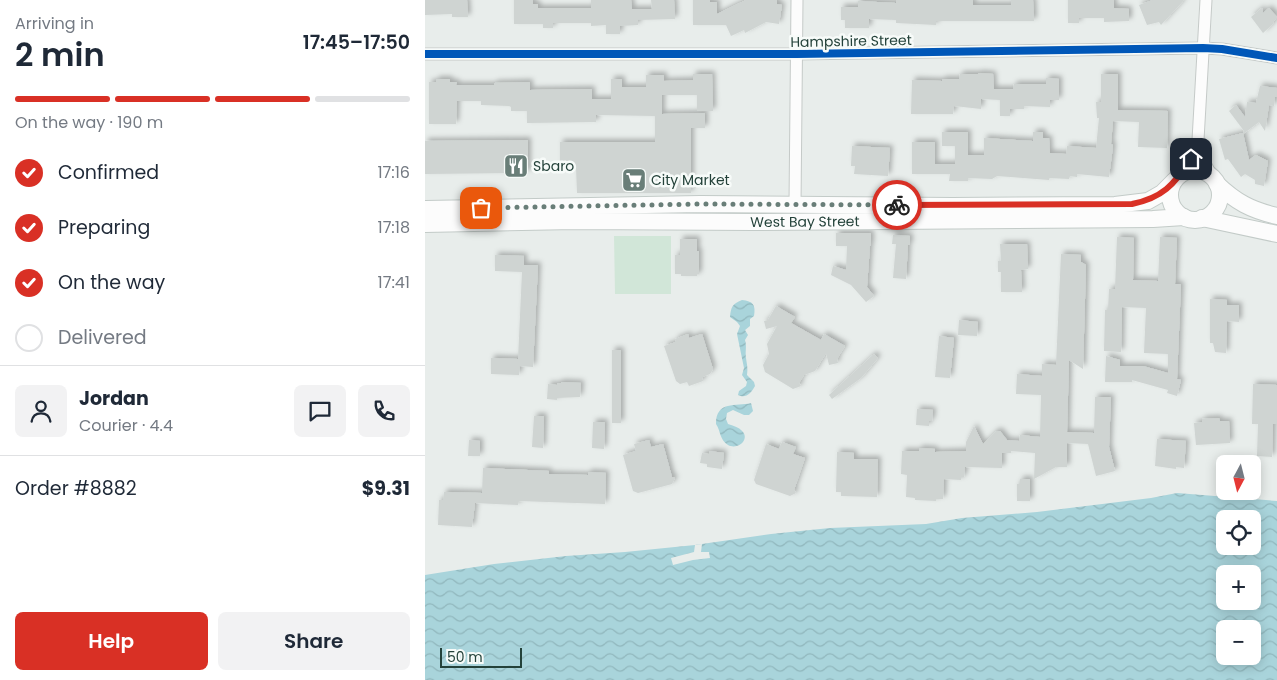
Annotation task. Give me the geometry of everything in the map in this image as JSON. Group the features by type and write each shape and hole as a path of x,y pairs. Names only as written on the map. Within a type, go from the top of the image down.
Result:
{"main road":[{"path":"1277,216 1246,206 1234,199 1206,173 1197,170 1187,171 1176,178 1170,194 1171,202 1177,212 1184,217 1191,219 1202,218 1277,234"},
{"name":"West Bay Street","path":"425,209 700,204 1115,205 1148,201 1162,193 1176,178"},
{"path":"1202,218 1211,213 1218,202 1219,192 1215,181"},
{"name":"West Bay Street","path":"425,224 575,221 763,222 1144,219 1184,217"}],"street":[{"path":"795,204 797,0"},
{"path":"1176,178 1191,159 1198,140 1206,0"},
{"name":"Hampshire Street","path":"425,54 797,54 1203,48 1222,49 1277,58"},
{"path":"1198,140 1203,160 1215,181"}],"green space":[{"path":"614,236 671,236 671,294 615,294"}],"water":[{"path":"742,300 749,301 755,309 754,316 750,319 750,326 745,330 748,335 745,340 747,375 754,382 755,386 746,396 738,395 747,382 742,375 744,368 737,334 740,326 730,317 733,306"},
{"path":"751,403 753,411 749,415 733,410 727,413 726,419 728,424 737,427 745,436 741,444 737,446 728,445 723,440 716,424 719,411 728,406"},
{"path":"1177,493 1216,496 1216,500 1277,501 1277,680 425,680 425,575 494,564 695,545 771,534 830,528 926,524 962,518 1037,512"}],"pier":[{"path":"702,544 701,552 709,552 710,558 673,565 671,558 694,552 695,545"}],"building":[{"path":"425,0 467,0 468,17 452,17 452,14 425,15"},
{"path":"514,0 533,0 533,4 538,4 538,8 591,8 591,0 631,0 632,9 652,9 651,0 674,0 675,19 638,20 638,25 620,26 620,34 606,34 606,25 591,26 591,23 553,23 553,28 543,28 543,24 514,24"},
{"path":"693,0 717,2 717,14 746,0 777,0 777,4 782,5 779,24 766,22 745,33 744,30 731,36 726,25 693,25"},
{"path":"896,0 973,0 973,5 1011,5 1011,0 1033,0 1034,21 936,21 936,25 896,23 896,20 869,19 869,28 845,28 845,20 841,20 841,7 858,7 858,1 896,3"},
{"path":"1068,0 1114,0 1114,8 1129,9 1129,21 1104,22 1104,18 1079,18 1079,23 1068,23"},
{"path":"1153,0 1184,0 1161,25 1159,22 1147,25 1139,5"},
{"path":"1262,8 1263,13 1269,8 1277,17 1274,23 1263,33 1251,17"},
{"path":"693,74 712,74 713,111 697,111 697,95 662,95 662,114 705,113 705,128 691,128 691,193 577,193 576,167 560,167 560,142 655,142 655,116 596,115 596,122 527,123 527,111 511,111 509,106 481,105 481,101 457,101 456,124 429,124 429,82 436,82 436,79 450,79 450,82 457,82 456,85 494,85 494,83 530,82 530,90 592,89 592,99 611,99 611,79 622,79 622,87 646,87 646,75 664,75 664,81 693,80"},
{"path":"960,74 993,74 994,89 1013,89 1014,84 1046,84 1046,78 1059,79 1059,100 1050,100 1050,107 1024,106 1024,109 1010,109 1010,116 1000,116 1000,100 981,99 981,109 954,106 953,114 911,114 912,80 942,81 942,79 959,79"},
{"path":"1101,74 1118,74 1118,110 1168,111 1167,148 1138,147 1139,122 1113,121 1111,144 1113,145 1109,177 1077,174 1077,177 1070,176 1069,179 1049,178 1049,180 997,176 992,179 968,178 968,181 949,181 950,174 912,174 912,142 935,142 935,164 955,164 955,146 942,146 942,132 968,132 968,155 984,155 984,138 1033,141 1033,132 1043,132 1043,138 1049,138 1050,153 1066,154 1067,146 1096,148 1099,118 1097,118 1096,102 1101,102"},
{"path":"1260,86 1277,88 1274,106 1269,105 1265,131 1259,122 1243,134 1244,131 1229,111 1236,105 1245,117 1247,102 1256,103"},
{"path":"1243,133 1249,160 1256,155 1268,161 1264,186 1255,184 1255,180 1245,174 1241,177 1228,159 1225,160 1219,139"},
{"path":"528,140 528,173 425,174 425,141"},
{"path":"852,146 890,148 888,176 854,174 855,166 851,166"},
{"path":"836,233 871,233 867,287 874,296 866,302 851,285 831,275 833,266 846,270 847,246 836,246"},
{"path":"893,235 910,236 906,279 893,278 896,244 892,244"},
{"path":"1117,237 1134,238 1133,280 1158,281 1160,237 1177,238 1175,284 1181,284 1177,379 1181,380 1177,396 1167,393 1168,390 1132,380 1132,382 1105,382 1106,356 1120,360 1120,366 1143,366 1168,373 1168,354 1144,353 1146,308 1122,307 1121,352 1104,351 1105,310 1108,310 1109,289 1115,289"},
{"path":"680,239 697,239 699,274 697,276 675,274 675,255 680,255"},
{"path":"1000,244 1027,244 1028,269 1021,270 1022,292 1001,292 1001,272 998,272 998,261 1001,261"},
{"path":"1061,254 1081,255 1081,262 1086,265 1083,369 1069,360 1067,432 1094,433 1095,397 1111,397 1109,447 1115,471 1096,476 1088,444 1067,443 1067,467 1056,467 1034,479 1035,453 1011,451 1011,453 1002,453 1002,468 965,467 964,477 961,477 961,480 944,479 943,499 936,499 936,501 915,500 915,498 906,497 907,475 901,474 902,451 919,451 919,448 935,449 935,452 966,451 966,442 974,426 983,444 996,431 1000,431 1007,440 1019,441 1020,435 1040,437 1041,395 1016,394 1017,374 1042,376 1042,364 1056,365"},
{"path":"495,255 524,256 524,265 538,265 533,367 520,366 519,375 491,374 491,358 518,359 522,272 495,271"},
{"path":"1210,299 1227,300 1227,305 1239,305 1239,322 1227,321 1226,353 1215,352 1213,343 1210,343"},
{"path":"776,306 795,317 791,323 821,340 824,334 845,346 837,359 838,363 829,365 826,353 815,371 804,375 799,383 801,386 793,389 765,372 763,365 769,354 767,344 777,326 766,329 764,321 768,320"},
{"path":"959,320 978,322 977,336 958,335"},
{"path":"688,334 689,338 702,334 713,369 710,374 702,377 703,381 689,386 687,382 680,384 676,381 664,346 676,342 675,339"},
{"path":"939,336 954,338 950,378 935,377"},
{"path":"612,350 621,350 621,423 612,423"},
{"path":"874,354 878,358 861,378 832,399 829,395"},
{"path":"557,383 581,383 580,397 557,398 557,400 547,399 548,384 557,385"},
{"path":"1253,384 1277,385 1277,424 1273,424 1272,457 1257,455 1258,424 1252,424"},
{"path":"917,409 933,410 932,421 929,421 929,426 916,425"},
{"path":"534,416 544,416 543,448 532,447"},
{"path":"1219,418 1220,421 1229,421 1230,443 1196,445 1194,423 1202,422 1202,419"},
{"path":"593,422 605,422 604,449 592,448"},
{"path":"1157,439 1186,441 1184,468 1176,467 1176,469 1155,466"},
{"path":"469,440 480,441 480,456 468,456"},
{"path":"649,440 651,447 663,444 672,477 675,478 672,484 638,493 633,491 623,455 636,451 634,444"},
{"path":"782,442 796,447 793,454 805,458 794,490 796,493 790,496 756,484 754,480 766,444 779,449"},
{"path":"709,451 724,453 722,469 707,467 707,464 700,463 702,453 709,454"},
{"path":"837,452 854,453 854,459 878,459 877,497 841,496 841,492 836,492"},
{"path":"483,468 549,471 549,474 588,475 588,472 606,473 605,504 519,501 518,505 475,503 472,527 438,525 439,500 443,500 444,492 482,493"},
{"path":"1020,479 1030,479 1030,501 1017,501 1017,484 1020,484"}],"cycle path":[{"path":"425,54 797,54 1203,48 1222,49 1277,58"}],"way so far":[{"path":"481,208 700,204 897,205"}],"place":[{"name":"Sbaro","path":"516,166"},
{"name":"City Market","path":"634,180"}],"route":[{"path":"897,205 1132,204 1148,201 1162,193 1191,159"}]}
